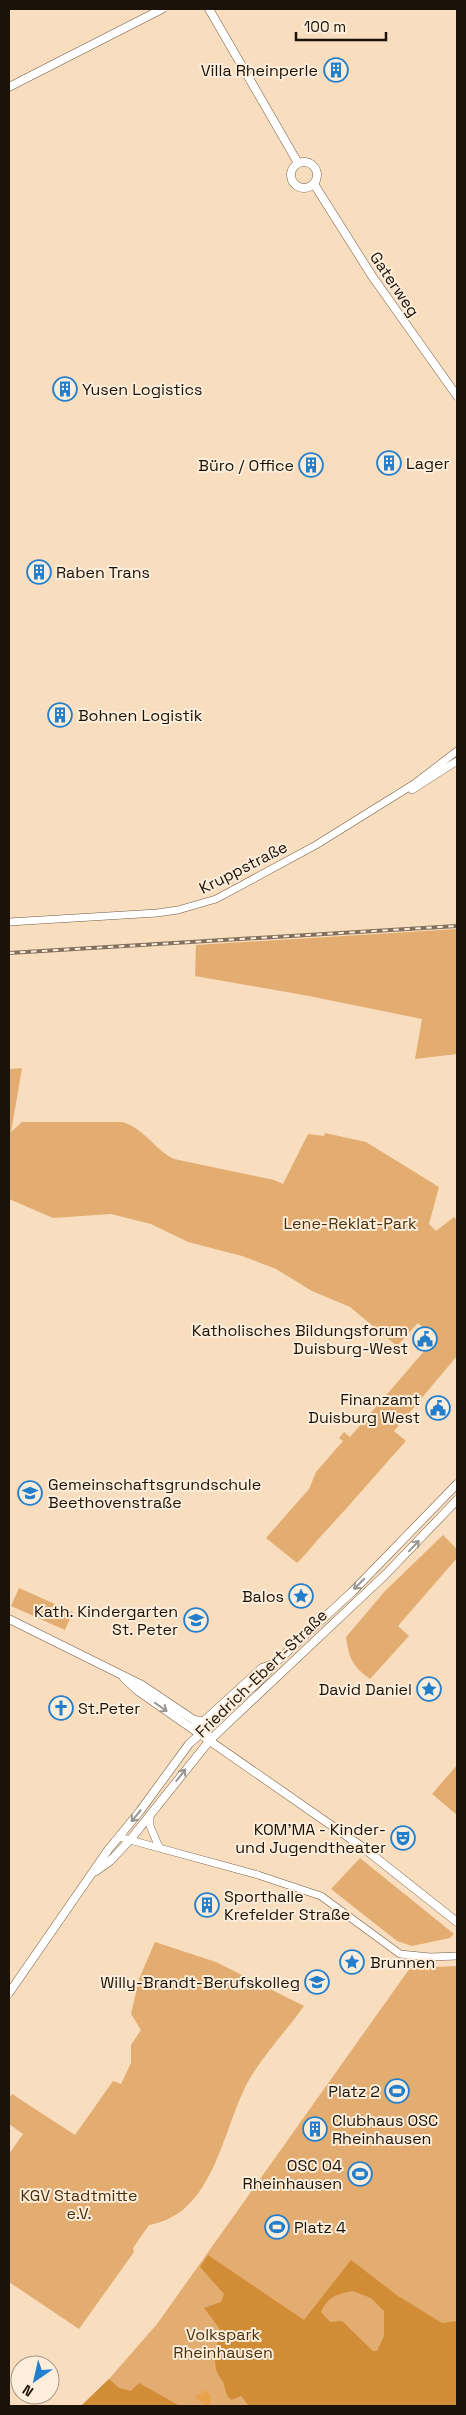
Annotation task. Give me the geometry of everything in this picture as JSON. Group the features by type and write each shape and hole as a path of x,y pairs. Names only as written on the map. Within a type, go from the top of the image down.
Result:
{"main road":[{"path":"9,88 162,9"},
{"path":"208,9 298,163"},
{"path":"308,162 316,169 317,174 314,184 304,189 294,185 290,174 291,169 298,163 308,162"},
{"name":"Gaterweg","path":"314,184 372,276 457,396"},
{"name":"Friedrich-Ebert-Straße","path":"9,1993 92,1874 189,1744 258,1682 275,1663 360,1584 457,1484"},
{"name":"Friedrich-Ebert-Straße","path":"92,1874 110,1861 130,1840 210,1740 386,1574 457,1500"},
{"path":"9,1619 124,1678 142,1685 194,1720 210,1740 361,1846 457,1922"},
{"name":"Friedrich-Ebert-Straße","path":"194,1720 204,1720 262,1668 275,1663"},
{"path":"124,1678 138,1691 202,1732"}],"street":[{"name":"Kruppstraße","path":"9,922 157,913 201,905 216,899 316,845 387,801 399,798 455,760"},
{"path":"150,1815 152,1834 159,1847"},
{"path":"119,1837 258,1875 321,1896 400,1954 430,1957 457,1956"}],"green space":[{"path":"457,929 457,1054 415,1059 422,1019 309,996 195,976 196,945"},
{"name":"Lene-Reklat-Park","path":"22,1068 11,1132 22,1122 122,1122 136,1129 174,1159 274,1180 283,1184 308,1134 324,1136 325,1133 366,1142 439,1187 429,1224 436,1231 454,1217 457,1220 457,1356 394,1431 406,1441 297,1563 266,1538 309,1489 316,1472 343,1441 339,1438 344,1432 350,1437 426,1349 424,1347 433,1337 418,1323 397,1346 350,1307 312,1291 276,1269 242,1256 188,1242 151,1224 111,1214 53,1218 9,1199 9,1069"},
{"path":"443,1535 457,1549 457,1558 398,1626 409,1636 370,1679 352,1661 346,1637 385,1591"},
{"path":"19,1588 73,1612 65,1630 11,1606"},
{"path":"457,1765 457,1815 432,1794"},
{"path":"360,1858 454,1934 450,1938 412,1946 397,1941 331,1889"},
{"name":"KGV Stadtmitte e.V.","path":"155,1942 216,1962 304,2006 249,2080 214,2166 203,2187 189,2204 171,2218 149,2225 133,2248 134,2252 79,2329 9,2282 9,2154 23,2134 9,2124 9,2098 12,2094 75,2135 113,2081 121,2084 131,2063 131,2045 141,2030 131,2014 139,1979"},
{"path":"457,1966 457,2406 81,2406 109,2379 157,2324 410,1968"},
{"name":"Volkspark Rheinhausen","path":"208,2255 304,2320 351,2260 398,2296 442,2323 457,2321 457,2406 249,2406 241,2396 231,2400 216,2367 215,2356 219,2328 204,2308 221,2302 224,2294 200,2267","holes":["353,2291 371,2298 384,2311 384,2336 377,2351 373,2351 342,2321 330,2322 321,2312 333,2297 342,2293"]},
{"path":"109,2379 119,2388 131,2391 139,2383 180,2406 81,2406"}],"shaded area":[{"path":"205,2390 211,2395 210,2405 204,2405 196,2398 196,2394 201,2394"}],"railway":[{"path":"9,953 457,926"}],"place":[{"name":"Villa Rheinperle","path":"336,70"},
{"name":"Yusen Logistics","path":"65,389"},
{"name":"Lager","path":"389,463"},
{"name":"Büro / Office","path":"311,465"},
{"name":"Raben Trans","path":"39,572"},
{"name":"Bohnen Logistik","path":"60,715"},
{"name":"Katholisches Bildungsforum Duisburg-West","path":"425,1339"},
{"name":"Finanzamt Duisburg West","path":"438,1408"},
{"name":"Gemeinschaftsgrundschule Beethovenstraße","path":"30,1493"},
{"name":"Balos","path":"301,1596"},
{"name":"Kath. Kindergarten St. Peter","path":"196,1620"},
{"name":"David Daniel","path":"429,1689"},
{"name":"St.Peter","path":"61,1708"},
{"name":"KOM'MA - Kinder- und Jugendtheater","path":"403,1838"},
{"name":"Sporthalle Krefelder Straße","path":"207,1905"},
{"name":"Brunnen","path":"352,1962"},
{"name":"Willy-Brandt-Berufskolleg","path":"317,1982"},
{"name":"Platz 2","path":"397,2091"},
{"name":"Clubhaus OSC Rheinhausen","path":"315,2129"},
{"name":"OSC 04 Rheinhausen","path":"360,2174"},
{"name":"Platz 4","path":"277,2227"}]}
